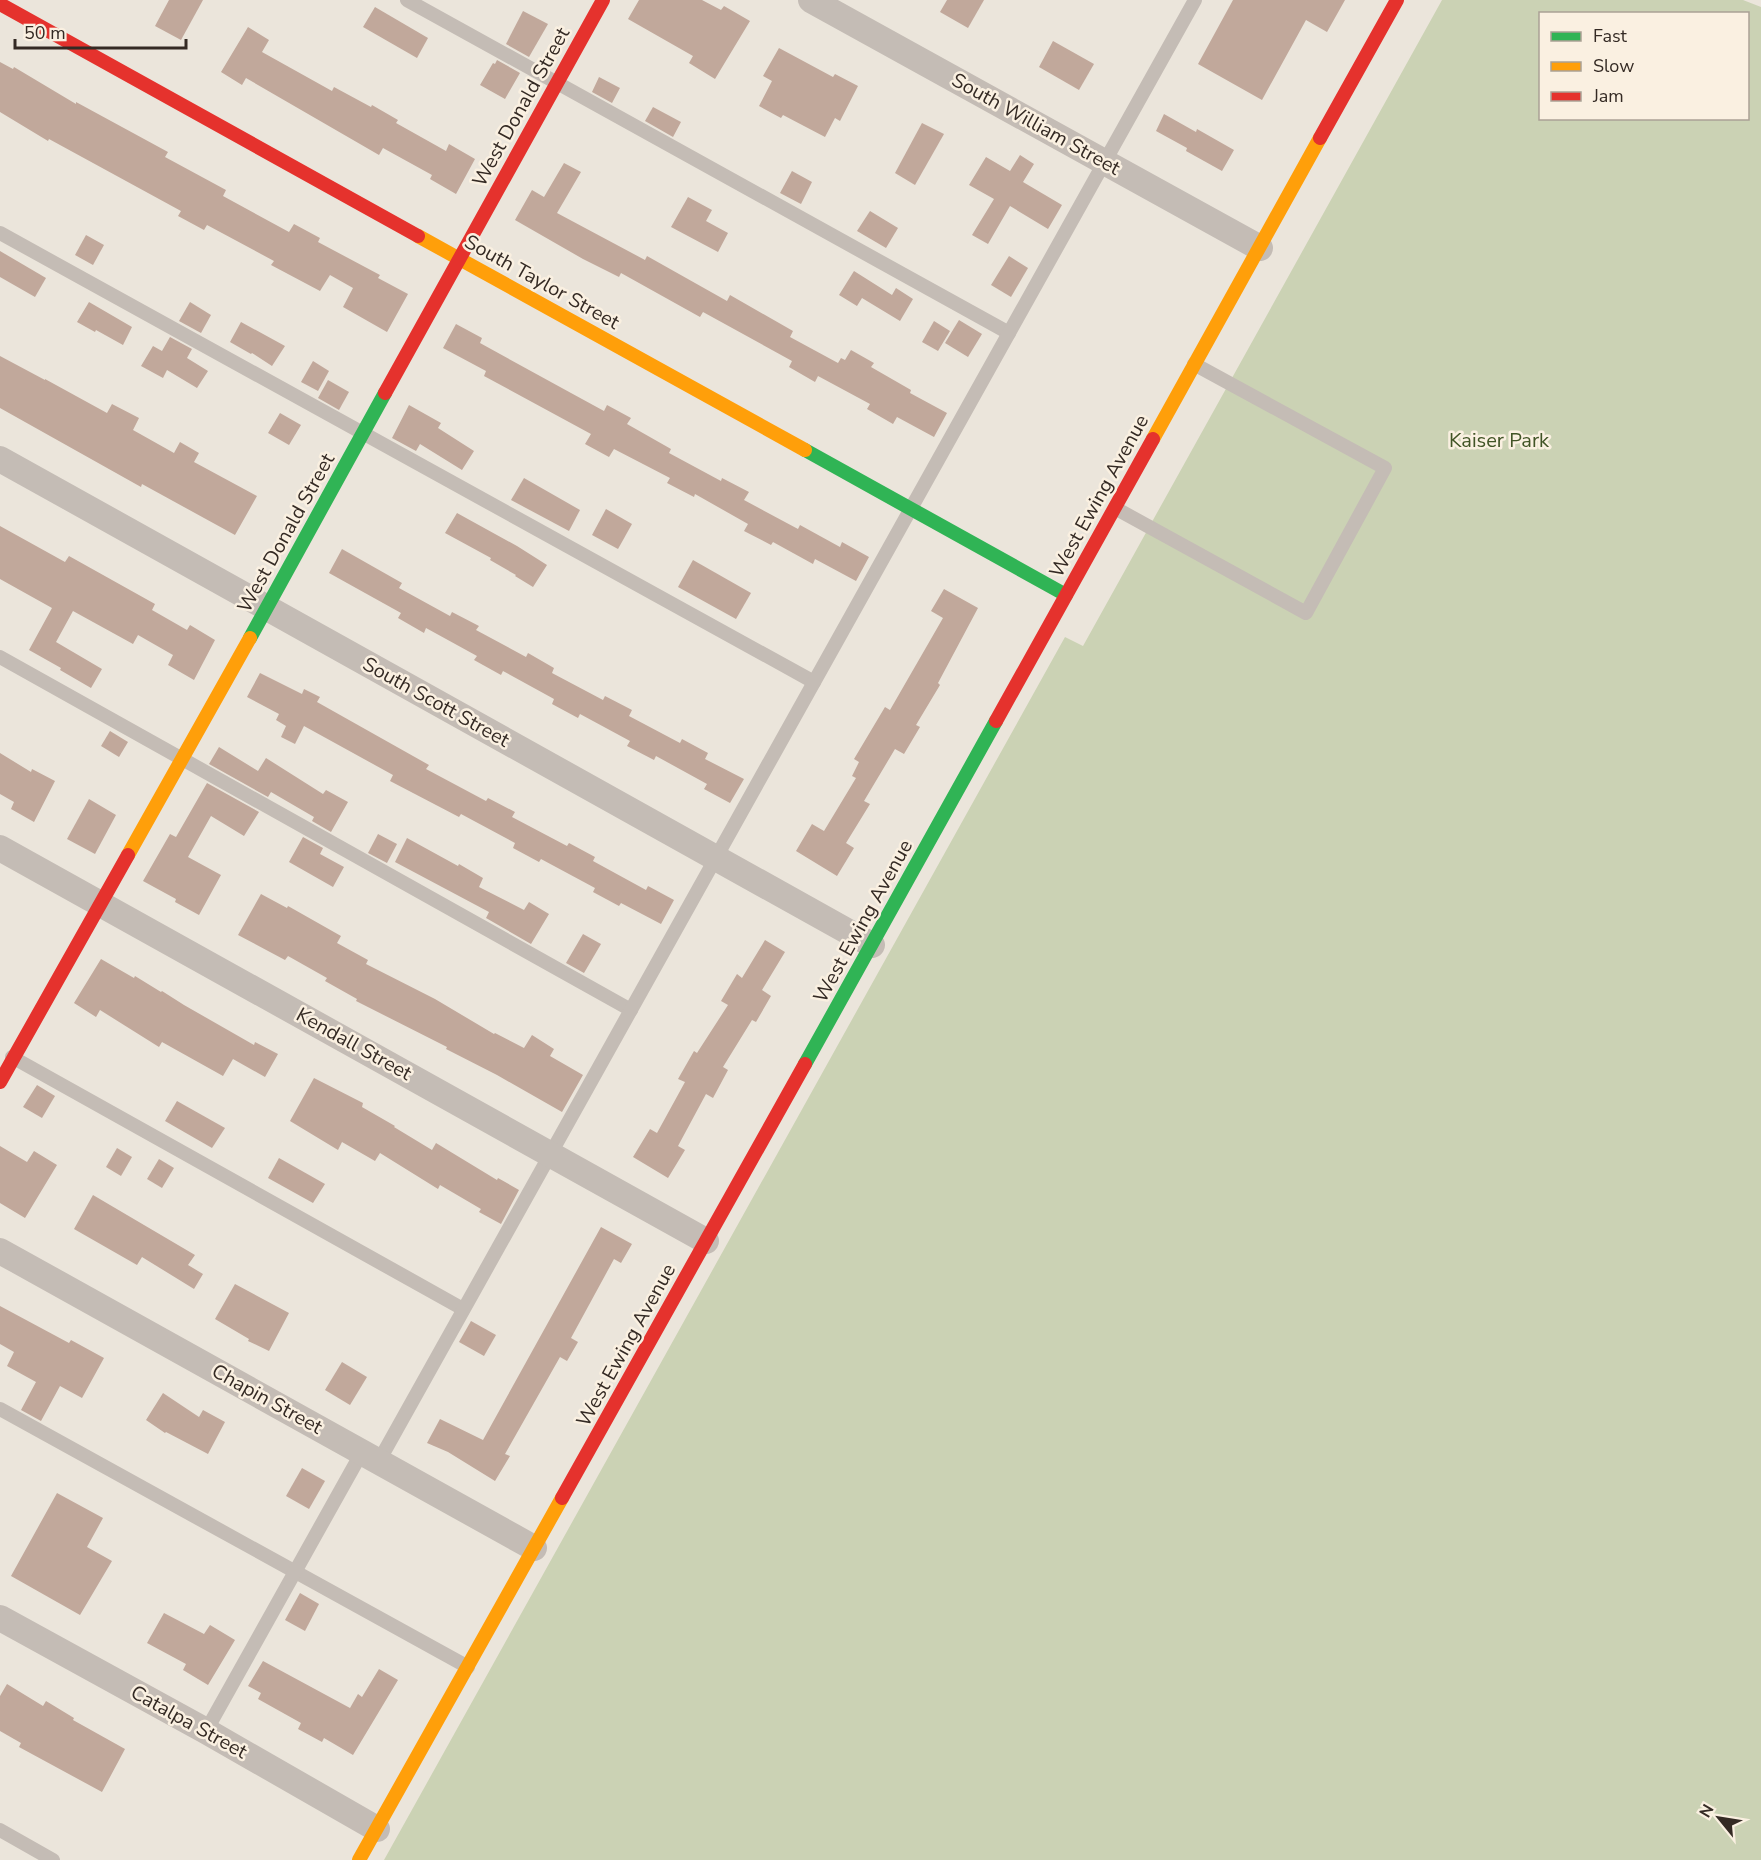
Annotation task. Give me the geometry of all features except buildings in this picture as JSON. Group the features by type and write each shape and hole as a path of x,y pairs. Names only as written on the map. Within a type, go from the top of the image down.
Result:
{"street":[{"name":"West Donald Street","path":"0,1082 363,435 603,0"},
{"name":"South William Street","path":"811,0 1260,248"},
{"name":"West Ewing Avenue","path":"359,1860 872,945 1397,0"},
{"name":"South Taylor Street","path":"1,3 1066,595"},
{"name":"South Scott Street","path":"0,459 872,945"},
{"name":"Kendall Street","path":"0,848 706,1241"},
{"name":"Chapin Street","path":"0,1251 534,1548"},
{"name":"Catalpa Street","path":"0,1618 377,1828"}],"lane":[{"path":"407,0 1009,333"},
{"path":"206,1731 294,1572 371,1456 463,1309 1196,0"},
{"path":"0,233 814,682"},
{"path":"1114,508 1306,613 1385,468 1194,364"},
{"path":"0,657 631,1010"},
{"path":"0,1051 463,1309"},
{"path":"0,1409 468,1667"},
{"path":"0,1830 53,1860"}],"green space":[{"name":"Kaiser Park","path":"1442,0 1743,0 1761,7 1761,1860 384,1860 1065,637 1083,646"}],"traffic: fast":[{"path":"250,638 385,393"},
{"path":"805,450 1066,595"},
{"path":"805,1064 996,721"}],"traffic: slow":[{"path":"1153,439 1320,138"},
{"path":"418,236 805,450"},
{"path":"128,855 250,638"},
{"path":"359,1860 562,1498"}],"traffic: jam":[{"path":"385,393 603,0"},
{"path":"1320,138 1397,0"},
{"path":"0,4 418,236"},
{"path":"996,721 1153,439"},
{"path":"0,1082 128,855"},
{"path":"562,1498 805,1064"}]}
